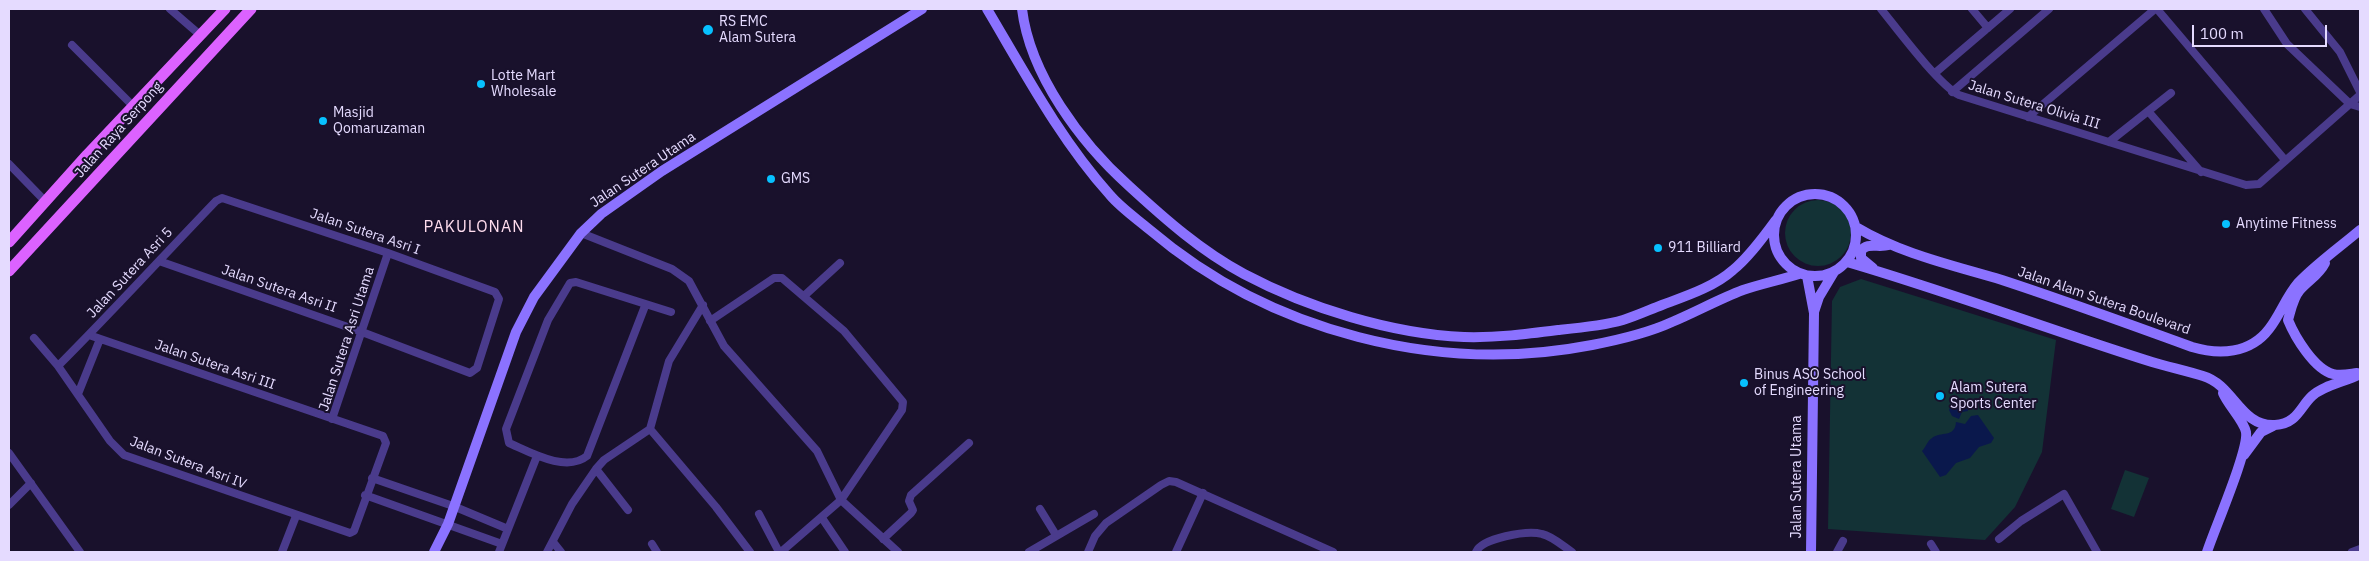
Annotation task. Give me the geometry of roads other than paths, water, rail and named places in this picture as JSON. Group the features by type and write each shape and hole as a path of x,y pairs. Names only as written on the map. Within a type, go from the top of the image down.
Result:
{"main road":[{"name":"Jalan Raya Serpong","path":"9,242 199,34 225,9"},
{"name":"Jalan Raya Serpong","path":"9,271 251,9"},
{"name":"Jalan Sutera Utama","path":"434,552 448,524 516,332 534,297 581,233 601,214 662,172 922,9"},
{"path":"987,9 1050,117 1073,150 1119,204 1176,252 1229,286 1274,309 1348,335 1400,346 1470,354 1556,351 1594,344 1665,325 1744,290 1803,275 1821,276 1834,272 1847,262 1855,246 1856,228 1850,213 1840,202 1826,195 1811,194 1796,198 1784,207 1762,239 1732,271 1693,294 1623,320 1514,336 1464,337 1412,332 1359,319 1293,296 1246,275 1204,250 1174,227 1096,154 1069,120 1031,48 1023,11"},
{"path":"1776,220 1773,232 1774,245 1779,257 1788,267 1803,275"},
{"name":"Jalan Alam Sutera Boulevard","path":"1856,228 1890,245 2002,280 2211,352 2229,352 2248,346 2262,337 2297,284 2328,259"},
{"path":"2360,230 2328,259 2320,273 2300,290 2293,303 2288,320 2304,350 2331,373 2342,375 2360,373"},
{"path":"1875,270 1861,258 1860,251 1866,246 1882,247 1890,245"},
{"path":"1847,262 2153,362 2206,376 2218,383 2253,421 2277,425"},
{"name":"Jalan Sutera Utama","path":"1810,552 1814,313 1819,297 1834,272"},
{"name":"Jalan Sutera Utama","path":"1803,275 1814,313"},
{"path":"2242,458 2261,432 2296,416 2311,397 2322,389 2360,373"},
{"path":"2207,552 2242,458 2246,436 2245,430 2226,401 2218,383"}],"street":[{"path":"170,9 199,34"},
{"path":"1881,9 1952,92 2049,9"},
{"path":"1972,9 1988,28"},
{"path":"1936,73 2010,9"},
{"path":"2028,117 2156,9 2285,160 2350,104 2360,93 2340,52 2305,9"},
{"path":"2264,9 2287,44 2350,104 2360,107"},
{"path":"72,45 133,106"},
{"name":"Jalan Sutera Olivia III","path":"1952,92 2246,185 2259,184 2285,160"},
{"name":"Jalan Sutera Olivia III","path":"2110,142 2171,93"},
{"path":"2148,111 2201,172"},
{"path":"9,164 45,201"},
{"name":"Jalan Sutera Asri I","path":"222,198 388,253 499,295 477,368 474,372"},
{"name":"Jalan Sutera Asri 5","path":"58,366 222,198"},
{"path":"581,233 681,274 689,281 724,346 816,452 841,500 898,552"},
{"name":"Jalan Sutera Asri Utama","path":"296,516 350,533 354,531 365,495 386,443 382,435 332,419 388,253"},
{"name":"Jalan Sutera Asri II","path":"159,261 362,332 470,373 474,372"},
{"path":"804,296 840,263"},
{"path":"710,321 774,278 782,278 844,331 902,402 902,410 841,500 780,552 758,514"},
{"path":"645,306 587,456 571,463 537,456 509,442 506,429 548,320 568,286 576,282 645,306 670,312"},
{"path":"547,552 572,504 596,469 610,456 650,429 669,361 703,305"},
{"name":"Jalan Sutera Asri III","path":"89,335 332,419"},
{"name":"Jalan Sutera Asri IV","path":"34,338 58,366 110,441 124,455 296,516"},
{"path":"78,394 100,339"},
{"path":"650,429 716,507 750,552"},
{"path":"883,539 913,510 909,501 911,495 969,443"},
{"path":"9,452 80,552"},
{"path":"499,552 537,456"},
{"path":"9,469 16,462"},
{"path":"596,469 628,510"},
{"path":"372,478 453,506 508,529"},
{"path":"1088,552 1095,536 1106,523 1161,484 1169,481 1203,493 1333,552"},
{"path":"9,505 31,483"},
{"path":"1176,552 1203,493"},
{"path":"1999,539 2021,521 2064,494 2098,552"},
{"path":"365,495 502,544"},
{"path":"1040,509 1056,534"},
{"path":"1029,552 1056,534 1094,514"},
{"path":"282,552 296,516"},
{"path":"822,518 846,552"},
{"path":"1476,552 1484,543 1533,533 1546,535 1572,552"},
{"path":"1837,552 1843,541"},
{"path":"553,542 561,552"},
{"path":"652,544 657,552"},
{"path":"1932,544 1936,552"},
{"path":"2352,552 2360,549"}],"place":[{"name":"RS EMC Alam Sutera","path":"708,30"},
{"name":"Lotte Mart Wholesale","path":"481,84"},
{"name":"Masjid Qomaruzaman","path":"323,121"},
{"name":"GMS","path":"771,179"},
{"name":"Anytime Fitness","path":"2226,224"},
{"name":"911 Billiard","path":"1658,248"},
{"name":"Binus ASO School of Engineering","path":"1744,383"},
{"name":"Alam Sutera Sports Center","path":"1940,396"}],"district":[{"name":"PAKULONAN","path":"474,227"}]}
